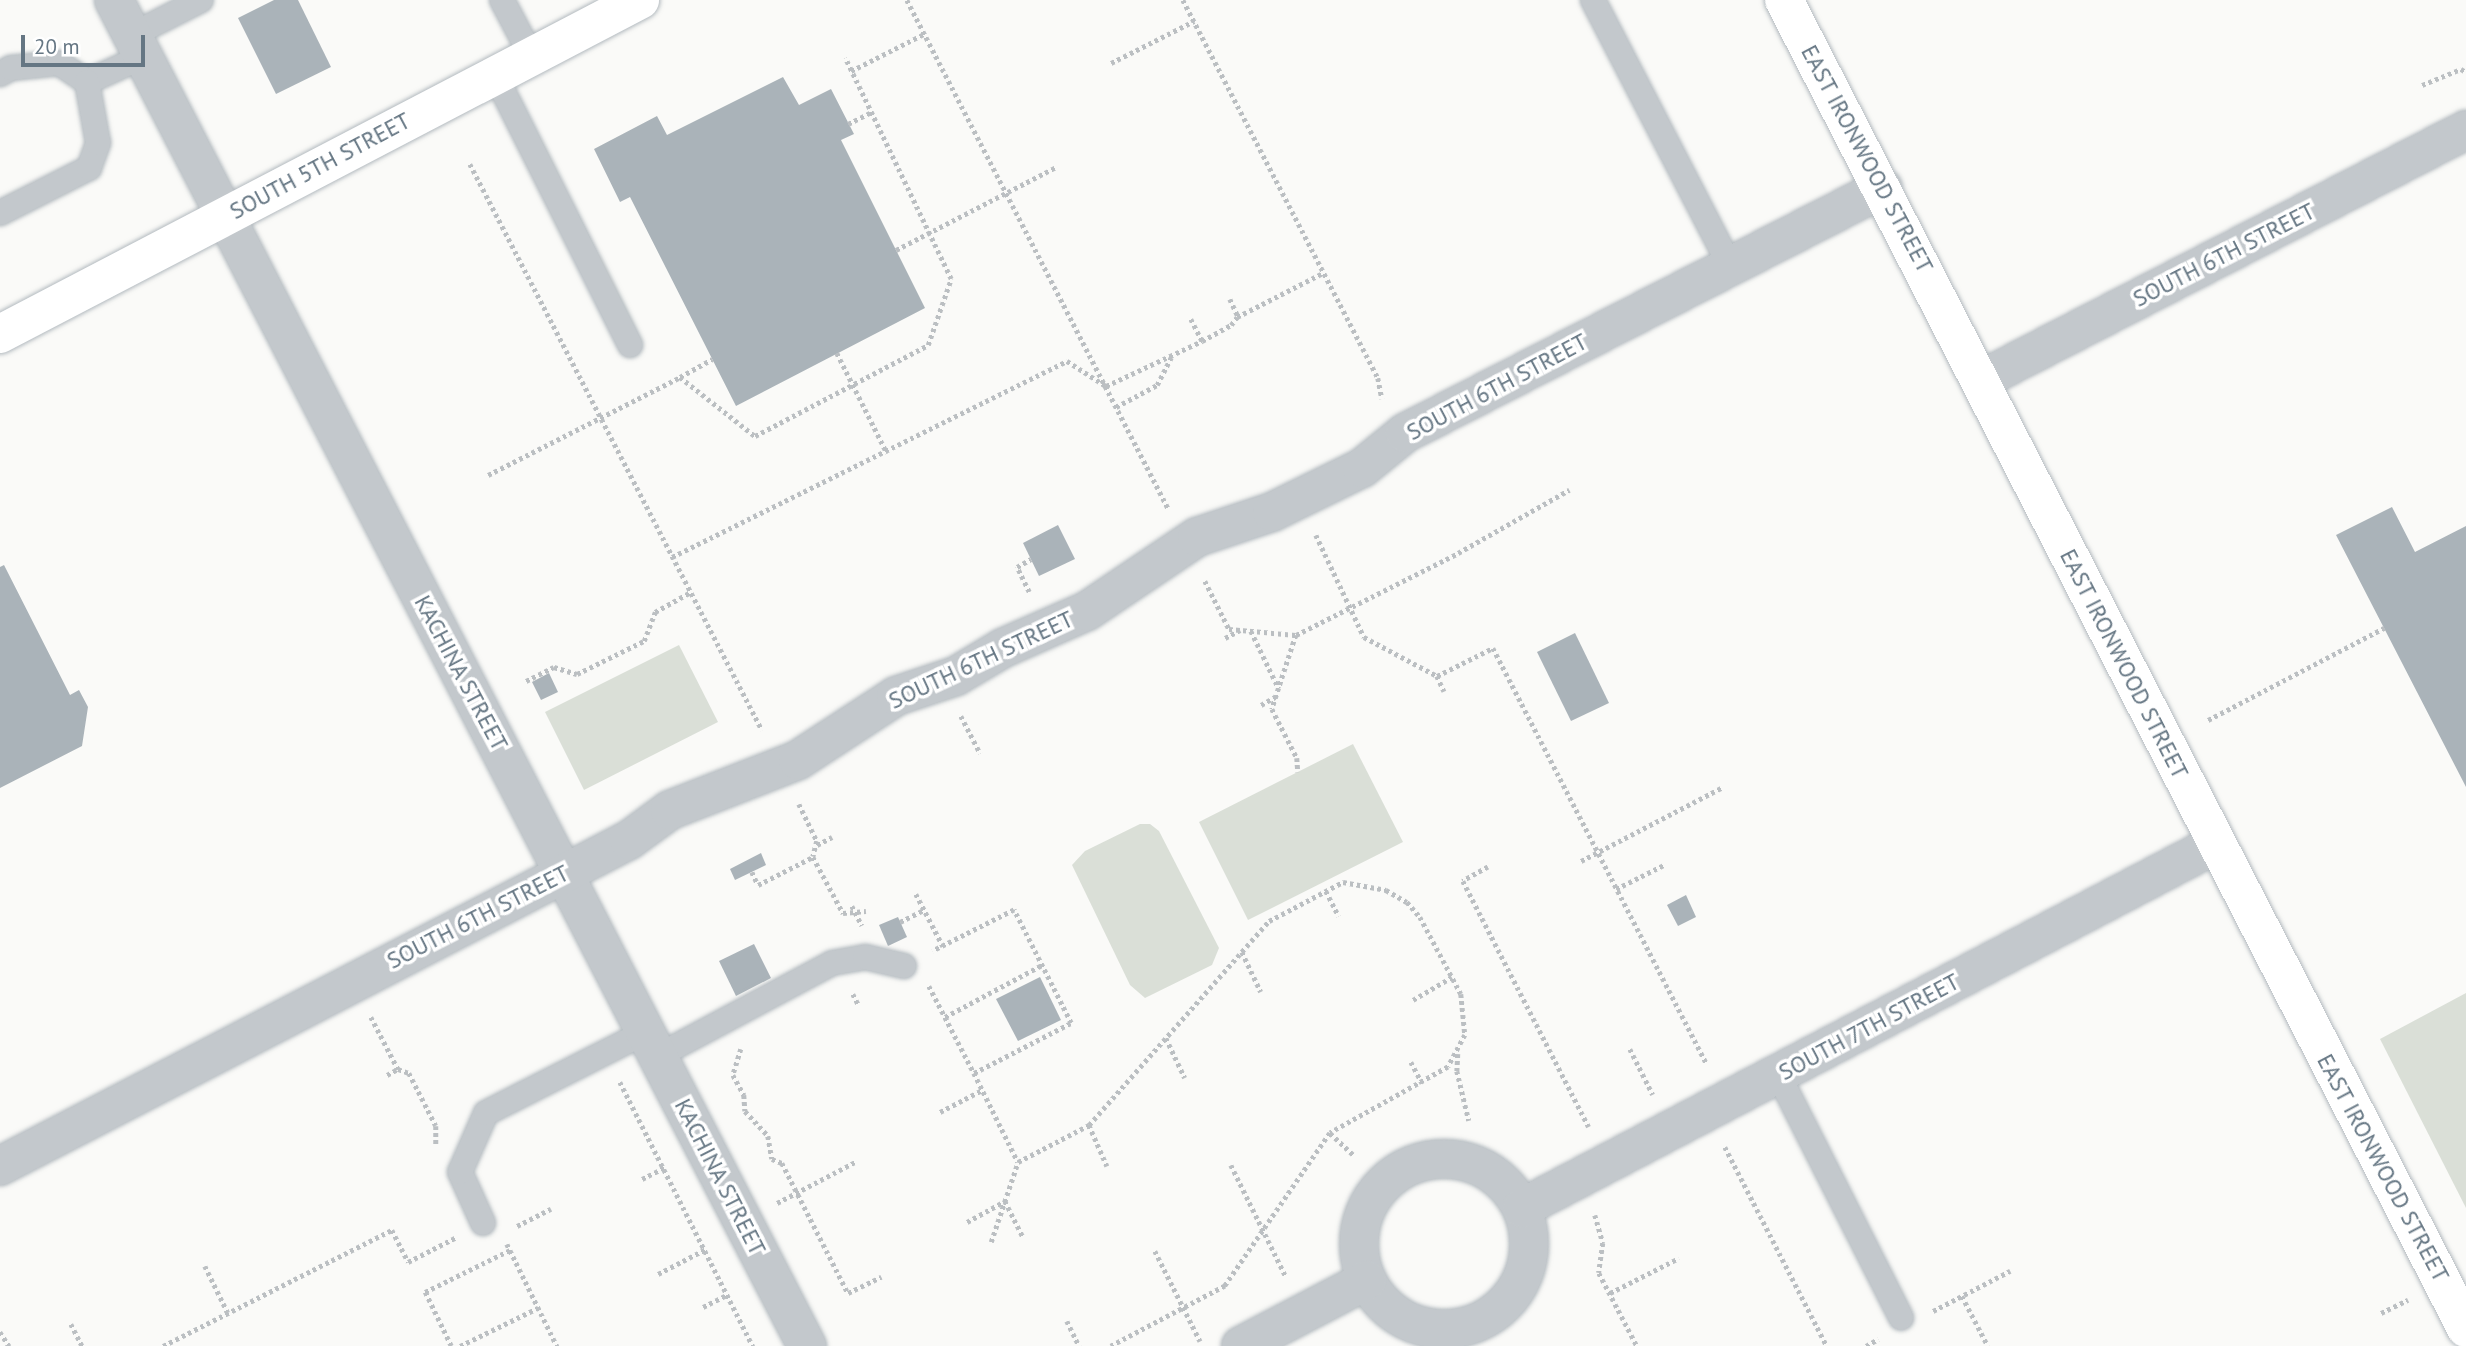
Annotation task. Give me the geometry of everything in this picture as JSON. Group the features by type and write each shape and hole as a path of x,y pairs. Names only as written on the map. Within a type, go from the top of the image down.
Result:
{"street":[{"name":"KACHINA STREET","path":"114,0 807,1346"},
{"name":"SOUTH 5TH STREET","path":"0,334 640,0"},
{"name":"EAST IRONWOOD STREET","path":"1784,0 2466,1328"},
{"name":"SOUTH 6TH STREET","path":"1981,380 2466,130"},
{"name":"SOUTH 6TH STREET","path":"0,1166 629,840 670,810 780,767 839,735 896,696 956,676 1003,648 1087,611 1197,537 1298,499 1362,468 1398,439 1511,377 1882,188"},
{"name":"SOUTH 7TH STREET","path":"1522,1208 2216,844"},
{"path":"1434,1159 1461,1160 1486,1169 1507,1185 1522,1208 1530,1237 1527,1266 1514,1293 1485,1319 1467,1327 1437,1329 1408,1322 1384,1305 1367,1280 1359,1254 1361,1227 1369,1202 1386,1181 1408,1166 1434,1159"},
{"path":"1241,1346 1367,1280"}],"lane":[{"path":"87,82 201,0"},
{"path":"502,0 531,55"},
{"path":"1593,0 1730,265"},
{"path":"0,74 11,68 59,63 87,82 98,143 89,168 0,213"},
{"path":"495,75 630,345"},
{"path":"492,1228 460,1172 486,1114 606,1053 652,1044 755,1005 849,957 910,963"},
{"path":"1778,1074 1896,1326"}],"path":[{"path":"906,0 1229,629 1296,635 1569,490"},
{"path":"1183,0 1378,378 1383,410 1398,439"},
{"path":"1111,63 1194,21"},
{"path":"851,71 924,34"},
{"path":"680,377 755,436 928,345 951,279 845,58"},
{"path":"2422,85 2461,69 2466,72"},
{"path":"848,124 870,113"},
{"path":"470,164 780,767 816,846 813,857 843,913 866,911"},
{"path":"896,250 1056,167"},
{"path":"1106,386 1162,356 1171,357 1231,326 1238,316 1324,273"},
{"path":"1230,299 1238,316"},
{"path":"1191,319 1202,341"},
{"path":"837,354 887,453"},
{"path":"1116,407 1157,385 1171,357"},
{"path":"488,475 712,359"},
{"path":"672,557 887,453 1067,361 1106,386"},
{"path":"1298,499 1364,637 1437,676 1444,691"},
{"path":"526,681 554,667 577,674 644,641 655,612 691,592"},
{"path":"2208,720 2384,628"},
{"path":"1225,638 1241,630"},
{"path":"1250,631 1279,689"},
{"path":"1296,635 1272,709 1297,758 1298,772"},
{"path":"1437,676 1493,648 1711,1072"},
{"path":"1261,705 1276,697"},
{"path":"1581,861 1723,787"},
{"path":"816,846 832,837"},
{"path":"752,873 758,885 813,857"},
{"path":"1616,889 1664,865"},
{"path":"1488,867 1463,881 1592,1133"},
{"path":"991,1242 1018,1162 1089,1125 1269,921 1343,882 1360,882 1407,902 1420,917 1452,977 1467,1015 1457,1071 1469,1121"},
{"path":"1326,891 1339,916"},
{"path":"916,894 943,946"},
{"path":"900,922 924,910"},
{"path":"974,1073 1071,1023 1014,910 910,963 945,1017 1018,1162"},
{"path":"1242,952 1261,992"},
{"path":"945,1017 1042,965"},
{"path":"1413,1000 1452,977"},
{"path":"755,1005 733,1075 744,1095 745,1111 768,1136 772,1159 782,1163 848,1293 881,1277"},
{"path":"366,1007 398,1069 408,1073 436,1126 433,1138 444,1170 460,1172"},
{"path":"1166,1038 1185,1078"},
{"path":"1630,1049 1656,1100 1645,1106"},
{"path":"606,1053 753,1346"},
{"path":"1111,1346 1225,1286 1330,1133 1448,1067 1459,1053"},
{"path":"1411,1062 1422,1083"},
{"path":"387,1074 398,1069"},
{"path":"940,1112 982,1090"},
{"path":"1089,1125 1107,1166"},
{"path":"1330,1133 1355,1156"},
{"path":"1718,1134 1827,1346"},
{"path":"768,1208 857,1161"},
{"path":"1231,1165 1305,1313"},
{"path":"642,1179 663,1168"},
{"path":"967,1222 1005,1200"},
{"path":"1005,1200 1023,1237"},
{"path":"1589,1202 1603,1243 1599,1273 1637,1346"},
{"path":"513,1227 551,1209"},
{"path":"163,1346 392,1230 408,1262 492,1228 510,1250 557,1346"},
{"path":"658,1274 715,1244"},
{"path":"451,1346 425,1292 510,1250"},
{"path":"1155,1251 1202,1346"},
{"path":"1610,1293 1679,1258"},
{"path":"205,1266 229,1313"},
{"path":"1926,1314 2010,1271"},
{"path":"703,1307 727,1294"},
{"path":"1962,1296 1988,1346"},
{"path":"2381,1312 2412,1298"},
{"path":"460,1346 538,1308"},
{"path":"1067,1321 1079,1346"},
{"path":"71,1324 82,1346"},
{"path":"1866,1346 1896,1326"},
{"path":"0,1332 9,1346"}],"shaded area":[{"path":"679,645 718,722 584,790 545,712"},
{"path":"1353,744 1403,842 1248,920 1199,822"},
{"path":"1140,824 1150,824 1159,831 1219,948 1212,965 1145,998 1130,985 1072,865 1085,851"},
{"path":"2466,993 2466,1208 2380,1039"}],"building":[{"path":"274,0 298,0 331,67 276,94 238,18"},
{"path":"783,77 799,105 831,89 854,134 841,140 925,308 736,406 630,197 620,202 594,149 657,116 667,135"},
{"path":"2392,507 2415,552 2466,526 2466,787 2336,535"},
{"path":"1058,525 1075,559 1039,576 1023,543"},
{"path":"4,565 70,695 79,690 88,707 82,746 0,788 0,567"},
{"path":"1575,633 1609,703 1571,721 1537,652"},
{"path":"549,673 558,692 541,700 532,682"},
{"path":"761,853 766,865 735,880 730,869"},
{"path":"1686,895 1696,917 1678,926 1667,905"},
{"path":"898,917 907,937 888,946 879,925"},
{"path":"754,944 771,978 736,996 719,961"},
{"path":"1040,977 1061,1020 1018,1041 996,999"}]}
